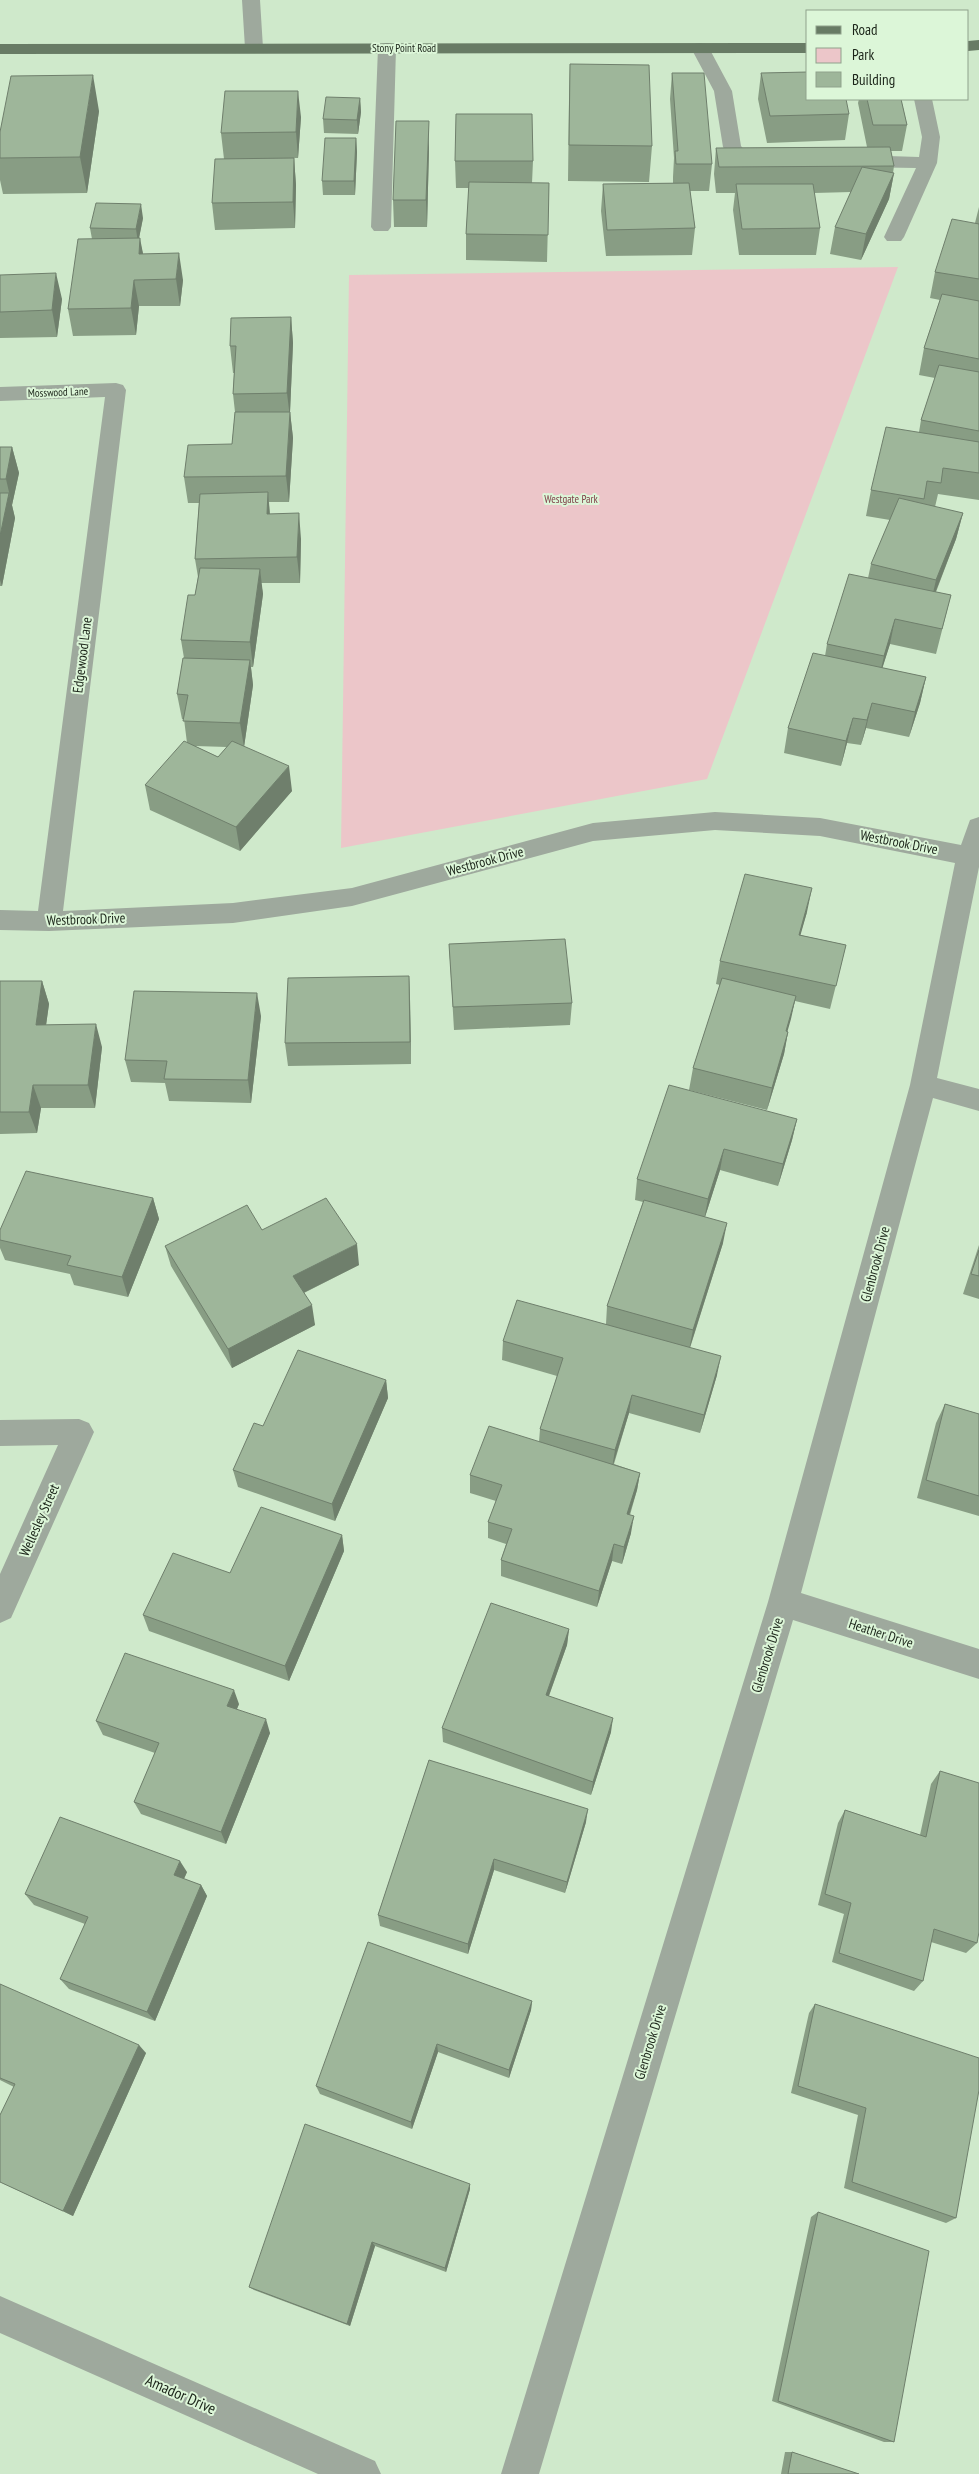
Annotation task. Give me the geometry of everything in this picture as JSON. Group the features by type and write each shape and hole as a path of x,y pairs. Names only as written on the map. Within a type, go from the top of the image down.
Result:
{"main road":[{"name":"Stony Point Road","path":"0,48 806,48"}],"street":[{"path":"251,0 254,48"},
{"path":"381,227 387,48"},
{"path":"700,48 723,92 732,147 740,157 780,159"},
{"path":"894,237 928,163 931,137 923,100"},
{"path":"839,161 928,163"},
{"name":"Mosswood Lane","path":"0,394 116,390"},
{"name":"Edgewood Lane","path":"49,921 116,390"},
{"name":"Westbrook Drive","path":"0,920 49,921 233,914 352,897 593,832 715,821 820,827 969,856"},
{"name":"Glenbrook Drive","path":"520,2474 783,1602 923,1085 969,856 979,826"},
{"path":"923,1085 979,1100"},
{"name":"Wellesley Street","path":"0,1433 79,1432 0,1608"},
{"name":"Heather Drive","path":"783,1602 979,1664"},
{"name":"Amador Drive","path":"0,2314 362,2474"}],"green space":[{"name":"Westgate Park","path":"898,267 707,779 341,848 349,275"}],"building":[{"path":"570,64 649,65 652,146 569,145"},
{"path":"806,72 806,100 846,100 849,114 770,116 761,73"},
{"path":"672,73 704,73 712,164 676,164 675,151 678,151"},
{"path":"93,75 80,157 0,158 0,132 11,76"},
{"path":"225,91 298,91 296,132 221,133"},
{"path":"326,97 360,98 357,120 323,119"},
{"path":"867,100 901,100 907,125 873,125"},
{"path":"456,114 532,114 533,161 455,161"},
{"path":"396,121 429,121 426,200 393,200"},
{"path":"325,138 356,138 354,181 322,181"},
{"path":"890,147 894,166 719,167 716,148"},
{"path":"294,158 293,202 212,203 215,159"},
{"path":"862,167 894,173 866,234 835,227"},
{"path":"469,182 549,183 548,235 466,234"},
{"path":"689,183 695,228 607,230 603,184"},
{"path":"736,184 813,184 820,228 742,229"},
{"path":"96,203 141,204 136,229 90,228"},
{"path":"952,219 979,224 979,279 935,272"},
{"path":"140,238 139,254 179,253 176,279 134,280 131,308 68,309 78,239"},
{"path":"56,273 52,310 0,312 0,275"},
{"path":"942,294 979,301 979,359 924,348"},
{"path":"291,317 287,393 233,394 236,346 230,346 231,318"},
{"path":"939,365 979,372 979,431 921,420"},
{"path":"235,412 290,412 286,476 184,477 188,445 232,444"},
{"path":"886,427 979,442 979,473 943,468 941,483 927,481 924,499 871,490"},
{"path":"0,447 12,447 6,479 0,479"},
{"path":"268,492 267,514 299,513 297,557 195,559 200,494"},
{"path":"0,493 9,493 0,536"},
{"path":"899,498 963,513 936,580 871,564"},
{"path":"200,568 260,569 250,642 181,640 188,595 195,595"},
{"path":"849,574 951,595 942,629 895,619 884,656 827,644"},
{"path":"813,653 926,677 915,712 872,703 867,720 853,718 846,741 788,728"},
{"path":"183,658 250,660 240,723 183,721 188,695 177,694"},
{"path":"184,741 218,757 232,741 289,766 236,827 145,785"},
{"path":"745,874 812,888 799,935 846,945 836,986 720,961"},
{"path":"565,939 572,1003 453,1007 449,944"},
{"path":"409,976 410,1042 285,1043 288,978"},
{"path":"722,978 796,996 772,1088 693,1068"},
{"path":"0,981 42,981 36,1025 96,1024 88,1085 33,1085 29,1112 0,1112"},
{"path":"134,991 257,993 248,1080 164,1079 167,1061 125,1060"},
{"path":"669,1085 797,1119 783,1164 724,1149 708,1199 637,1179"},
{"path":"26,1171 153,1198 122,1277 67,1265 71,1256 0,1240 0,1230"},
{"path":"326,1198 357,1244 293,1276 312,1305 228,1349 165,1246 247,1205 262,1230"},
{"path":"644,1200 727,1223 693,1330 607,1306"},
{"path":"979,1250 979,1276 971,1274"},
{"path":"517,1300 721,1356 704,1415 632,1395 615,1450 540,1429 563,1358 503,1341"},
{"path":"298,1350 386,1380 332,1504 233,1470 254,1423 263,1426"},
{"path":"945,1404 979,1414 979,1496 926,1480"},
{"path":"489,1426 640,1473 627,1514 634,1516 624,1547 614,1544 599,1591 501,1560 512,1529 488,1522 502,1485 470,1475"},
{"path":"261,1507 342,1535 285,1666 143,1615 173,1553 230,1573"},
{"path":"491,1603 569,1629 546,1695 613,1718 593,1782 442,1728"},
{"path":"125,1653 234,1690 227,1706 266,1719 221,1832 134,1802 159,1743 96,1721"},
{"path":"429,1760 588,1809 567,1882 494,1859 468,1944 378,1915"},
{"path":"940,1771 979,1783 979,1932 977,1943 934,1929 923,1981 839,1953 851,1903 825,1894 845,1810 926,1837"},
{"path":"60,1817 180,1861 174,1875 201,1885 147,2012 60,1979 88,1917 25,1894"},
{"path":"368,1942 532,2001 509,2070 437,2044 411,2122 316,2086"},
{"path":"0,1984 139,2045 63,2211 0,2182 0,2115 15,2084 0,2078"},
{"path":"815,2004 979,2058 979,2090 956,2218 852,2182 866,2108 798,2086"},
{"path":"305,2124 470,2184 445,2268 372,2242 347,2324 249,2287"},
{"path":"818,2212 929,2251 894,2442 778,2401"},
{"path":"792,2452 859,2474 788,2474"}]}
